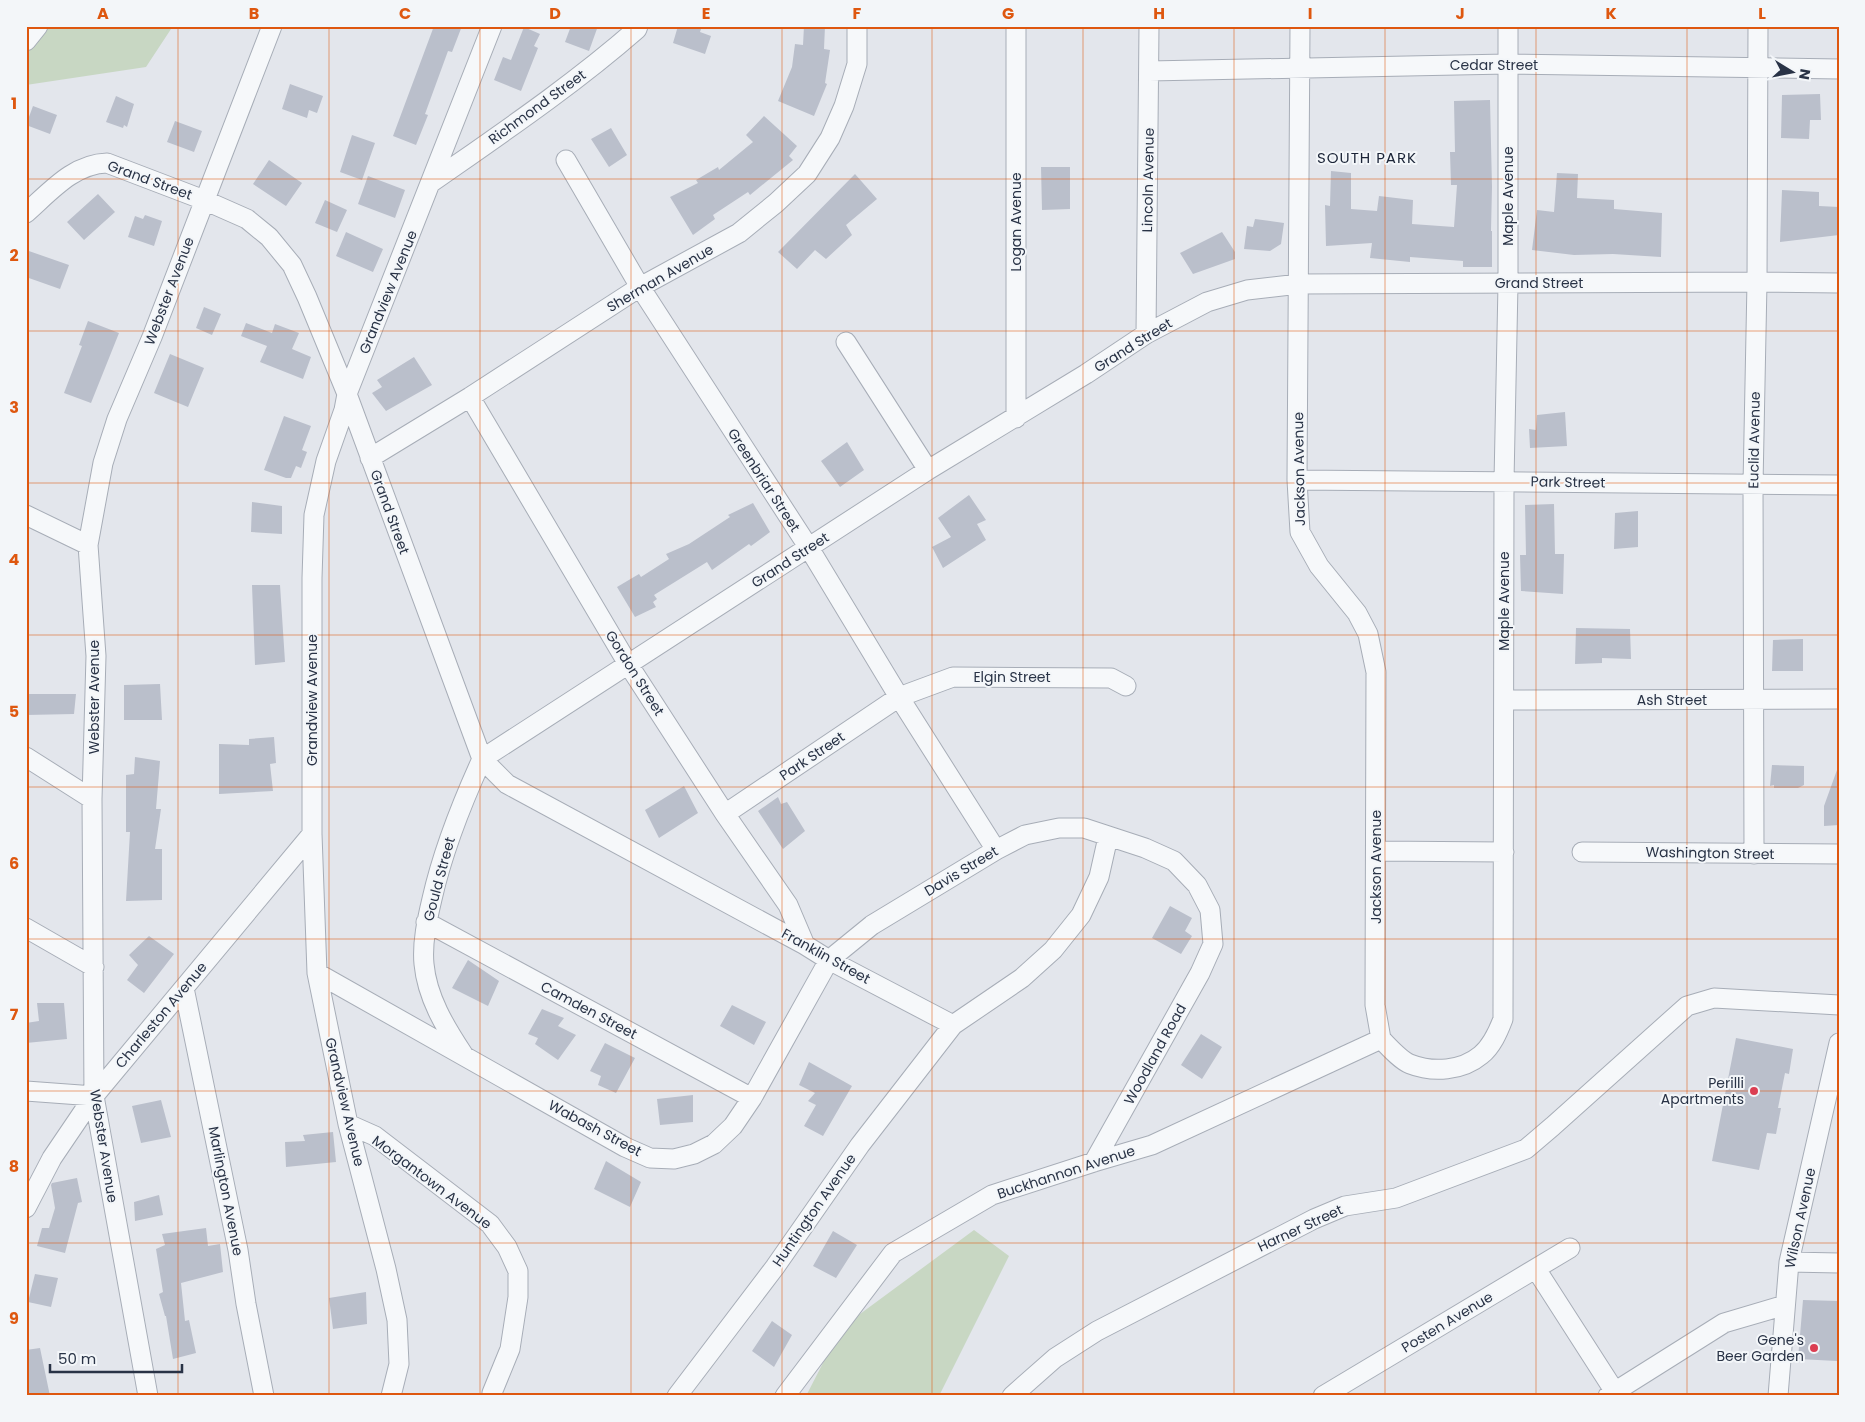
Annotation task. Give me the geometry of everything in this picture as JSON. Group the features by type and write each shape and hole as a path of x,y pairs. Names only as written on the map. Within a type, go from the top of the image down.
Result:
{"street":[{"path":"26,42 38,26"},
{"name":"Webster Avenue","path":"148,1396 94,1096 92,799 96,656 88,545 103,463 109,446 272,26"},
{"name":"Grandview Avenue","path":"391,1396 399,1364 397,1320 386,1269 348,1124 317,973 312,834 312,578 314,515 326,461 344,410 347,394 492,26"},
{"name":"Richmond Street","path":"432,182 551,99 603,59 638,26"},
{"name":"Sherman Avenue","path":"370,458 640,287 739,233 807,174 830,138 844,106 857,64 857,26"},
{"name":"Logan Avenue","path":"1016,26 1016,418"},
{"name":"Lincoln Avenue","path":"1146,334 1149,26"},
{"name":"Jackson Avenue","path":"1300,26 1297,480 1300,532 1319,566 1357,612 1368,634 1376,672 1376,1006 1381,1039"},
{"name":"Maple Avenue","path":"1381,1039 1409,1064 1433,1069 1454,1069 1480,1056 1495,1038 1503,1019 1504,481 1508,284 1508,26"},
{"name":"Euclid Avenue","path":"1754,854 1753,485 1757,282 1758,26"},
{"name":"Cedar Street","path":"1149,71 1507,64 1839,70"},
{"name":"Greenbriar Street","path":"566,160 640,287 809,548 899,697 996,850"},
{"name":"Grand Street","path":"26,213 72,173 93,163 107,163 204,200 247,219 269,237 292,265 347,394 482,759 928,470 1016,418 1146,334 1207,302 1247,290 1299,284 1839,283"},
{"path":"846,342 928,470"},
{"name":"Gordon Street","path":"470,396 628,664 725,814 788,905 805,945"},
{"name":"Park Street","path":"1297,480 1839,485"},
{"path":"26,515 88,545"},
{"name":"Elgin Street","path":"899,697 953,677 1111,678 1126,686"},
{"name":"Park Street","path":"725,814 899,697"},
{"name":"Ash Street","path":"1505,700 1839,700"},
{"path":"26,758 92,799"},
{"name":"Gould Street","path":"464,1055 432,1000 424,964 426,922 440,863 462,804 482,759"},
{"name":"Franklin Street","path":"482,759 506,784 805,945 829,960 953,1025"},
{"name":"Davis Street","path":"829,960 872,925 996,850 1025,835 1059,828 1084,828 1145,848 1174,861 1197,885 1210,910 1213,944"},
{"name":"Charleston Avenue","path":"26,1208 52,1158 94,1096 312,834"},
{"path":"953,1025 1022,978 1053,950 1081,915 1099,877 1108,837"},
{"path":"1376,851 1504,852"},
{"name":"Washington Street","path":"1582,852 1839,854"},
{"name":"Camden Street","path":"426,922 752,1098"},
{"path":"26,928 94,967"},
{"name":"Woodland Road","path":"1094,1162 1200,973 1213,944"},
{"name":"Wabash Street","path":"317,973 625,1147 650,1158 674,1159 694,1154 714,1144 733,1126 752,1098 829,960"},
{"name":"Marlington Avenue","path":"184,988 238,1250 246,1304 264,1396"},
{"name":"Harner Street","path":"1012,1396 1055,1358 1097,1331 1314,1219 1344,1206 1396,1198 1526,1149 1687,1006 1714,998 1839,1005"},
{"name":"Huntington Avenue","path":"677,1396 775,1267 860,1145 953,1025"},
{"name":"Buckhannon Avenue","path":"785,1396 893,1253 992,1195 1152,1145 1381,1039"},
{"name":"Wilson Avenue","path":"1778,1396 1789,1262 1839,1043"},
{"path":"26,1091 94,1096"},
{"name":"Morgantown Avenue","path":"348,1124 375,1136 490,1224 507,1247 518,1271 518,1297 510,1348 492,1393"},
{"name":"Posten Avenue","path":"1323,1396 1570,1248"},
{"path":"1789,1262 1839,1264"},
{"path":"1536,1269 1611,1394 1724,1323 1785,1305"}],"green space":[{"path":"26,26 173,26 146,67 26,85"},
{"path":"974,1230 1009,1256 939,1396 806,1396 841,1328"}],"building":[{"path":"434,26 462,26 452,52 448,51 425,114 428,115 416,145 393,136"},
{"path":"571,26 598,26 589,51 565,42"},
{"path":"678,26 702,26 700,32 711,36 705,54 673,43"},
{"path":"804,26 825,26 824,49 830,50 825,83 827,84 814,116 778,101 792,67 795,44 803,45"},
{"path":"524,27 540,34 534,46 538,48 521,91 494,80 503,57 511,60"},
{"path":"290,84 323,96 317,113 309,110 307,118 282,109"},
{"path":"1820,94 1821,120 1810,120 1809,139 1781,138 1782,95"},
{"path":"116,96 134,104 127,127 124,125 123,128 106,122"},
{"path":"1490,100 1492,267 1463,267 1463,261 1410,257 1410,262 1370,258 1372,243 1326,246 1325,205 1330,206 1331,171 1351,173 1351,209 1377,211 1379,196 1413,200 1412,224 1454,227 1457,185 1451,185 1450,152 1455,152 1454,101"},
{"path":"33,106 57,115 50,134 26,125"},
{"path":"764,116 797,146 789,156 793,160 750,195 748,192 713,215 715,219 693,235 670,197 698,183 696,180 718,167 719,170 753,142 746,135"},
{"path":"175,121 202,131 194,152 167,142"},
{"path":"611,128 627,155 609,167 591,139"},
{"path":"352,135 375,143 362,180 340,172"},
{"path":"269,160 302,183 286,206 253,184"},
{"path":"1041,167 1070,167 1070,209 1042,210"},
{"path":"1557,173 1578,174 1577,198 1614,200 1614,209 1662,213 1661,257 1613,254 1574,255 1532,250 1537,210 1554,212"},
{"path":"855,174 877,199 846,225 852,235 826,259 815,250 797,269 778,252"},
{"path":"368,176 405,190 395,218 358,204"},
{"path":"1782,190 1819,192 1819,206 1839,207 1839,235 1780,242"},
{"path":"98,194 115,212 84,240 67,222"},
{"path":"325,200 347,210 337,232 315,223"},
{"path":"145,215 162,221 154,246 128,237 135,216 143,219"},
{"path":"1255,219 1284,223 1281,244 1270,251 1244,249 1247,226 1253,227"},
{"path":"346,232 383,249 373,272 336,256"},
{"path":"1222,232 1235,252 1235,259 1193,274 1180,253"},
{"path":"26,250 69,265 60,289 26,277"},
{"path":"204,307 221,314 212,335 196,328"},
{"path":"88,321 119,333 91,403 64,393 82,346 79,345"},
{"path":"246,323 272,333 275,324 299,333 292,349 311,357 303,379 260,362 267,346 241,336"},
{"path":"170,354 204,368 188,407 154,393"},
{"path":"414,357 432,385 386,411 372,393 382,387 377,380"},
{"path":"1565,412 1567,446 1530,448 1529,429 1536,430 1537,415"},
{"path":"284,416 311,426 302,450 307,452 301,468 296,466 291,478 264,470"},
{"path":"847,442 864,470 840,487 821,461"},
{"path":"969,495 986,520 977,524 986,540 943,568 932,547 951,537 938,518"},
{"path":"252,502 282,506 282,534 251,532"},
{"path":"753,503 770,532 712,570 707,562 654,595 657,599 653,602 656,607 635,617 617,587 639,574 641,577 669,559 666,554 689,544 730,517 728,515"},
{"path":"1554,504 1555,554 1564,554 1563,594 1521,591 1520,555 1526,555 1525,505"},
{"path":"1638,511 1638,547 1614,549 1615,513"},
{"path":"252,585 280,585 285,662 255,665"},
{"path":"1576,628 1630,629 1631,659 1602,658 1602,663 1575,664"},
{"path":"1803,639 1803,671 1772,671 1773,640"},
{"path":"160,684 162,720 124,720 124,685"},
{"path":"26,694 76,694 74,714 26,715"},
{"path":"274,737 276,763 270,764 273,791 219,794 219,744 249,745 249,739"},
{"path":"135,757 160,761 156,809 161,809 155,849 162,849 162,900 126,901 130,832 126,832 126,775 134,774"},
{"path":"1772,765 1804,766 1804,785 1798,788 1774,788 1774,785 1770,786"},
{"path":"1837,770 1839,770 1839,825 1824,826 1824,806"},
{"path":"684,786 698,813 659,838 645,810"},
{"path":"778,797 781,804 787,802 805,831 783,849 758,811"},
{"path":"1170,906 1192,918 1185,931 1192,936 1181,954 1152,938"},
{"path":"149,936 174,954 144,993 127,980 138,965 129,955"},
{"path":"468,960 499,981 488,1006 452,988"},
{"path":"37,1003 64,1003 67,1039 26,1043 26,1023 39,1021"},
{"path":"732,1005 766,1022 754,1045 720,1026"},
{"path":"542,1009 564,1018 558,1026 576,1035 558,1060 535,1044 538,1038 528,1034"},
{"path":"1201,1034 1222,1047 1202,1079 1181,1065"},
{"name":"Perilli Apartments","path":"1736,1038 1793,1049 1789,1074 1785,1073 1778,1108 1781,1108 1776,1134 1767,1133 1759,1170 1712,1161"},
{"path":"605,1043 635,1058 616,1093 598,1085 601,1076 590,1071"},
{"path":"809,1062 852,1086 823,1136 804,1126 816,1105 808,1101 815,1093 799,1085"},
{"path":"693,1095 693,1122 660,1125 657,1099"},
{"path":"161,1100 171,1137 141,1143 132,1106"},
{"path":"333,1132 336,1162 286,1167 285,1142 305,1141 303,1135"},
{"path":"606,1161 641,1182 630,1207 594,1189"},
{"path":"77,1178 82,1202 78,1203 65,1253 37,1246 42,1228 49,1228 55,1208 52,1183"},
{"path":"159,1195 163,1215 135,1221 134,1202"},
{"path":"206,1228 208,1246 220,1244 223,1272 181,1283 185,1321 189,1320 196,1353 173,1359 166,1316 159,1294 163,1292 156,1249 165,1245 162,1234"},
{"path":"833,1231 857,1245 836,1278 813,1266"},
{"path":"35,1274 58,1278 51,1307 28,1302"},
{"path":"366,1292 367,1324 333,1329 329,1298"},
{"path":"1803,1300 1839,1301 1837,1361 1798,1359"},
{"path":"772,1321 792,1335 774,1367 752,1351"},
{"path":"40,1348 50,1396 26,1396 26,1350"}],"place":[{"name":"Perilli Apartments","path":"1754,1091"},
{"name":"Gene's Beer Garden","path":"1814,1348"}],"district":[{"name":"SOUTH PARK","path":"1367,158"}]}
